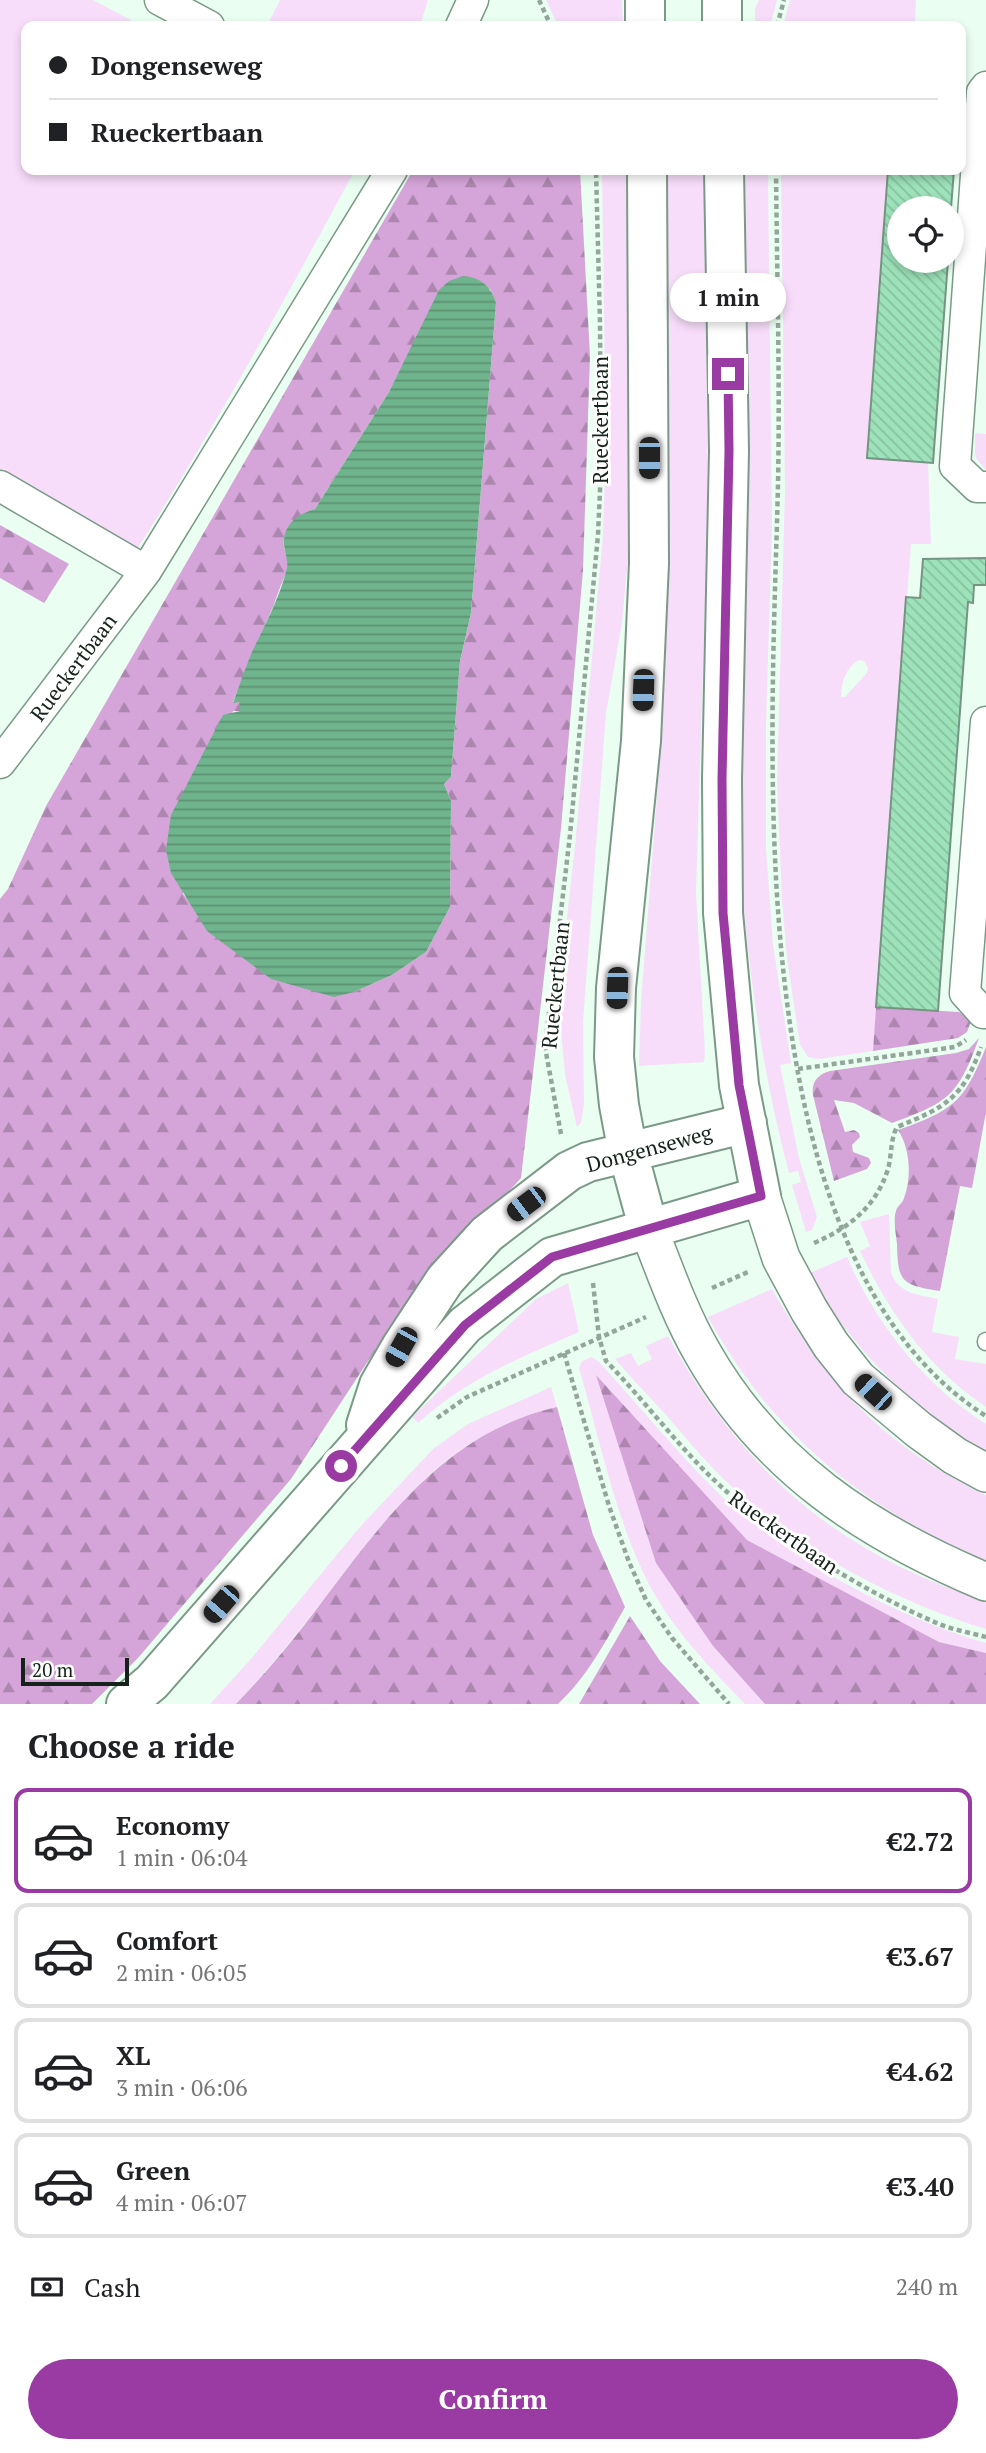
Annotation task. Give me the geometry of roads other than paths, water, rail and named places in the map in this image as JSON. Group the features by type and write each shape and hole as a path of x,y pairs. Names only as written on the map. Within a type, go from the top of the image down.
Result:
{"main road":[{"path":"645,0 645,21"},
{"path":"722,0 722,21"},
{"path":"647,175 649,563 641,741 617,988 614,1057 628,1153 649,1230"},
{"path":"724,175 729,451 722,765 723,913 739,1085 761,1196"},
{"name":"Dongenseweg","path":"359,1447 379,1385 401,1347 445,1280 487,1234 569,1171 588,1163 747,1123"},
{"name":"Dongenseweg","path":"126,1704 152,1682 465,1325 552,1257 761,1196"}],"street":[{"path":"160,0 200,21"},
{"path":"463,21 473,0"},
{"path":"986,87 982,92 955,466 977,487 986,487"},
{"name":"Rueckertbaan","path":"0,763 146,571 389,175"},
{"path":"0,486 146,571"},
{"path":"985,1013 965,993 986,722"},
{"path":"761,1196 781,1258 808,1310 831,1345 858,1378 919,1430 955,1456 986,1473"},
{"path":"649,1230 701,1352 730,1396 764,1439 803,1476 868,1524 939,1562 986,1582"}]}
